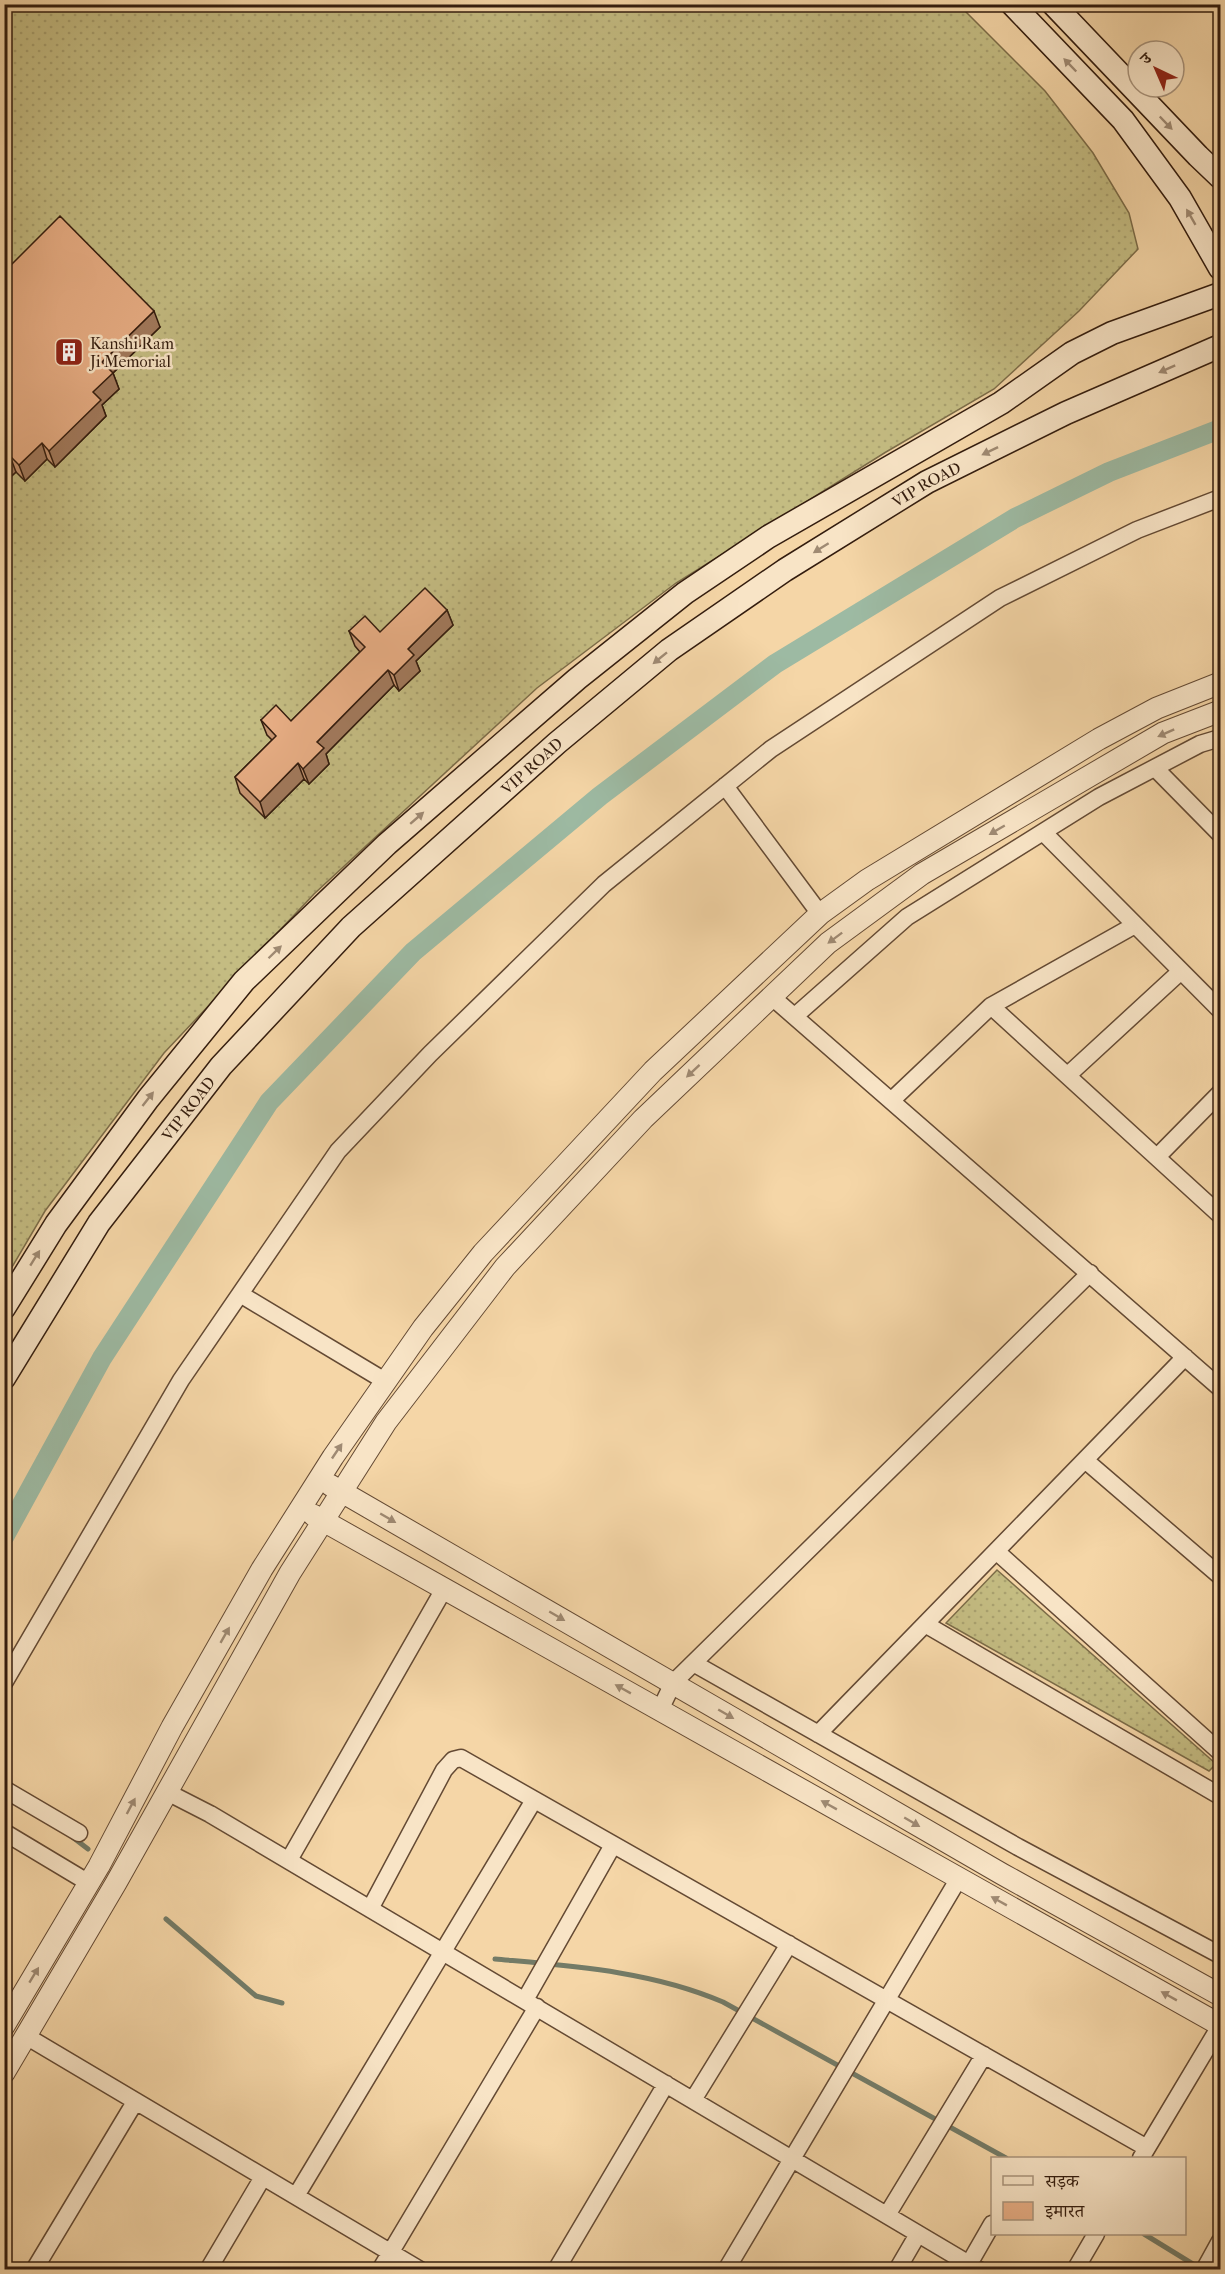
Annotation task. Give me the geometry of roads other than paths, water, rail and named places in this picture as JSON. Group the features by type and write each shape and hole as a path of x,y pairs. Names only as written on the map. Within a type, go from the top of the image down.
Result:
{"main road":[{"path":"1012,4 1123,120 1180,198 1221,268"},
{"path":"1053,4 1198,156 1221,177"},
{"name":"VIP ROAD","path":"4,1308 56,1224 148,1099 244,981 387,844 576,679 685,593 768,537 1000,403 1072,353 1112,333 1221,294"},
{"name":"VIP ROAD","path":"4,1378 99,1223 221,1066 351,927 556,743 669,650 785,570 927,482 1066,413 1221,346"}],"street":[{"path":"4,1683 181,1380 338,1151 430,1054 604,884 771,749 1000,598 1137,530 1221,498"},
{"path":"4,2026 89,1883 178,1717 262,1569 320,1478 423,1328 483,1253 653,1071 820,914 867,880 1099,739 1157,708 1221,683"},
{"path":"4,2073 116,1883 290,1573 386,1422 505,1267 643,1119 828,943 922,874 1163,733 1221,711"},
{"path":"795,1016 906,917 1099,797 1200,744 1221,738"},
{"path":"1155,768 1221,834"},
{"path":"725,786 820,914"},
{"path":"1043,832 1221,1010"},
{"path":"892,1100 991,1006 1135,925"},
{"path":"1068,1076 1181,971"},
{"path":"772,997 1221,1388"},
{"path":"991,1006 1221,1215"},
{"path":"1157,1157 1221,1093"},
{"path":"660,1710 673,1683 695,1664 1090,1274"},
{"path":"240,1294 386,1381"},
{"path":"818,1734 1185,1357"},
{"path":"1085,1460 1221,1576"},
{"path":"320,1478 1002,1874 1220,1993 1221,2017"},
{"path":"301,1508 1221,2025 1144,2153 984,2055 461,1758 453,1761 444,1770 370,1909"},
{"path":"996,1551 1221,1752"},
{"path":"289,1860 444,1588"},
{"path":"926,1624 1219,1792"},
{"path":"695,1664 1018,1847 1221,1956"},
{"path":"4,1789 79,1833"},
{"path":"167,1792 289,1860 974,2267 991,2229"},
{"path":"296,2196 534,1800"},
{"path":"4,1832 89,1883"},
{"path":"380,2270 531,2004 539,1975 613,1845"},
{"path":"726,2270 959,1878"},
{"path":"693,2100 789,1944"},
{"path":"27,2036 420,2270"},
{"path":"887,2215 984,2055"},
{"path":"556,2270 666,2084"},
{"path":"34,2270 135,2102"},
{"path":"208,2270 263,2177"},
{"path":"897,2270 918,2234"},
{"path":"1075,2270 1095,2235"}],"waterway":[{"path":"4,1537 102,1358 269,1102 413,952 600,796 775,664 1015,518 1109,472 1220,429"},
{"path":"71,1836 88,1849"},
{"path":"166,1919 256,1996 282,2003"},
{"path":"495,1959 640,1977 668,1983 723,2002 1004,2157"},
{"path":"1146,2235 1201,2269"}],"place":[{"name":"Kanshi Ram Ji Memorial","path":"69,352"}]}
